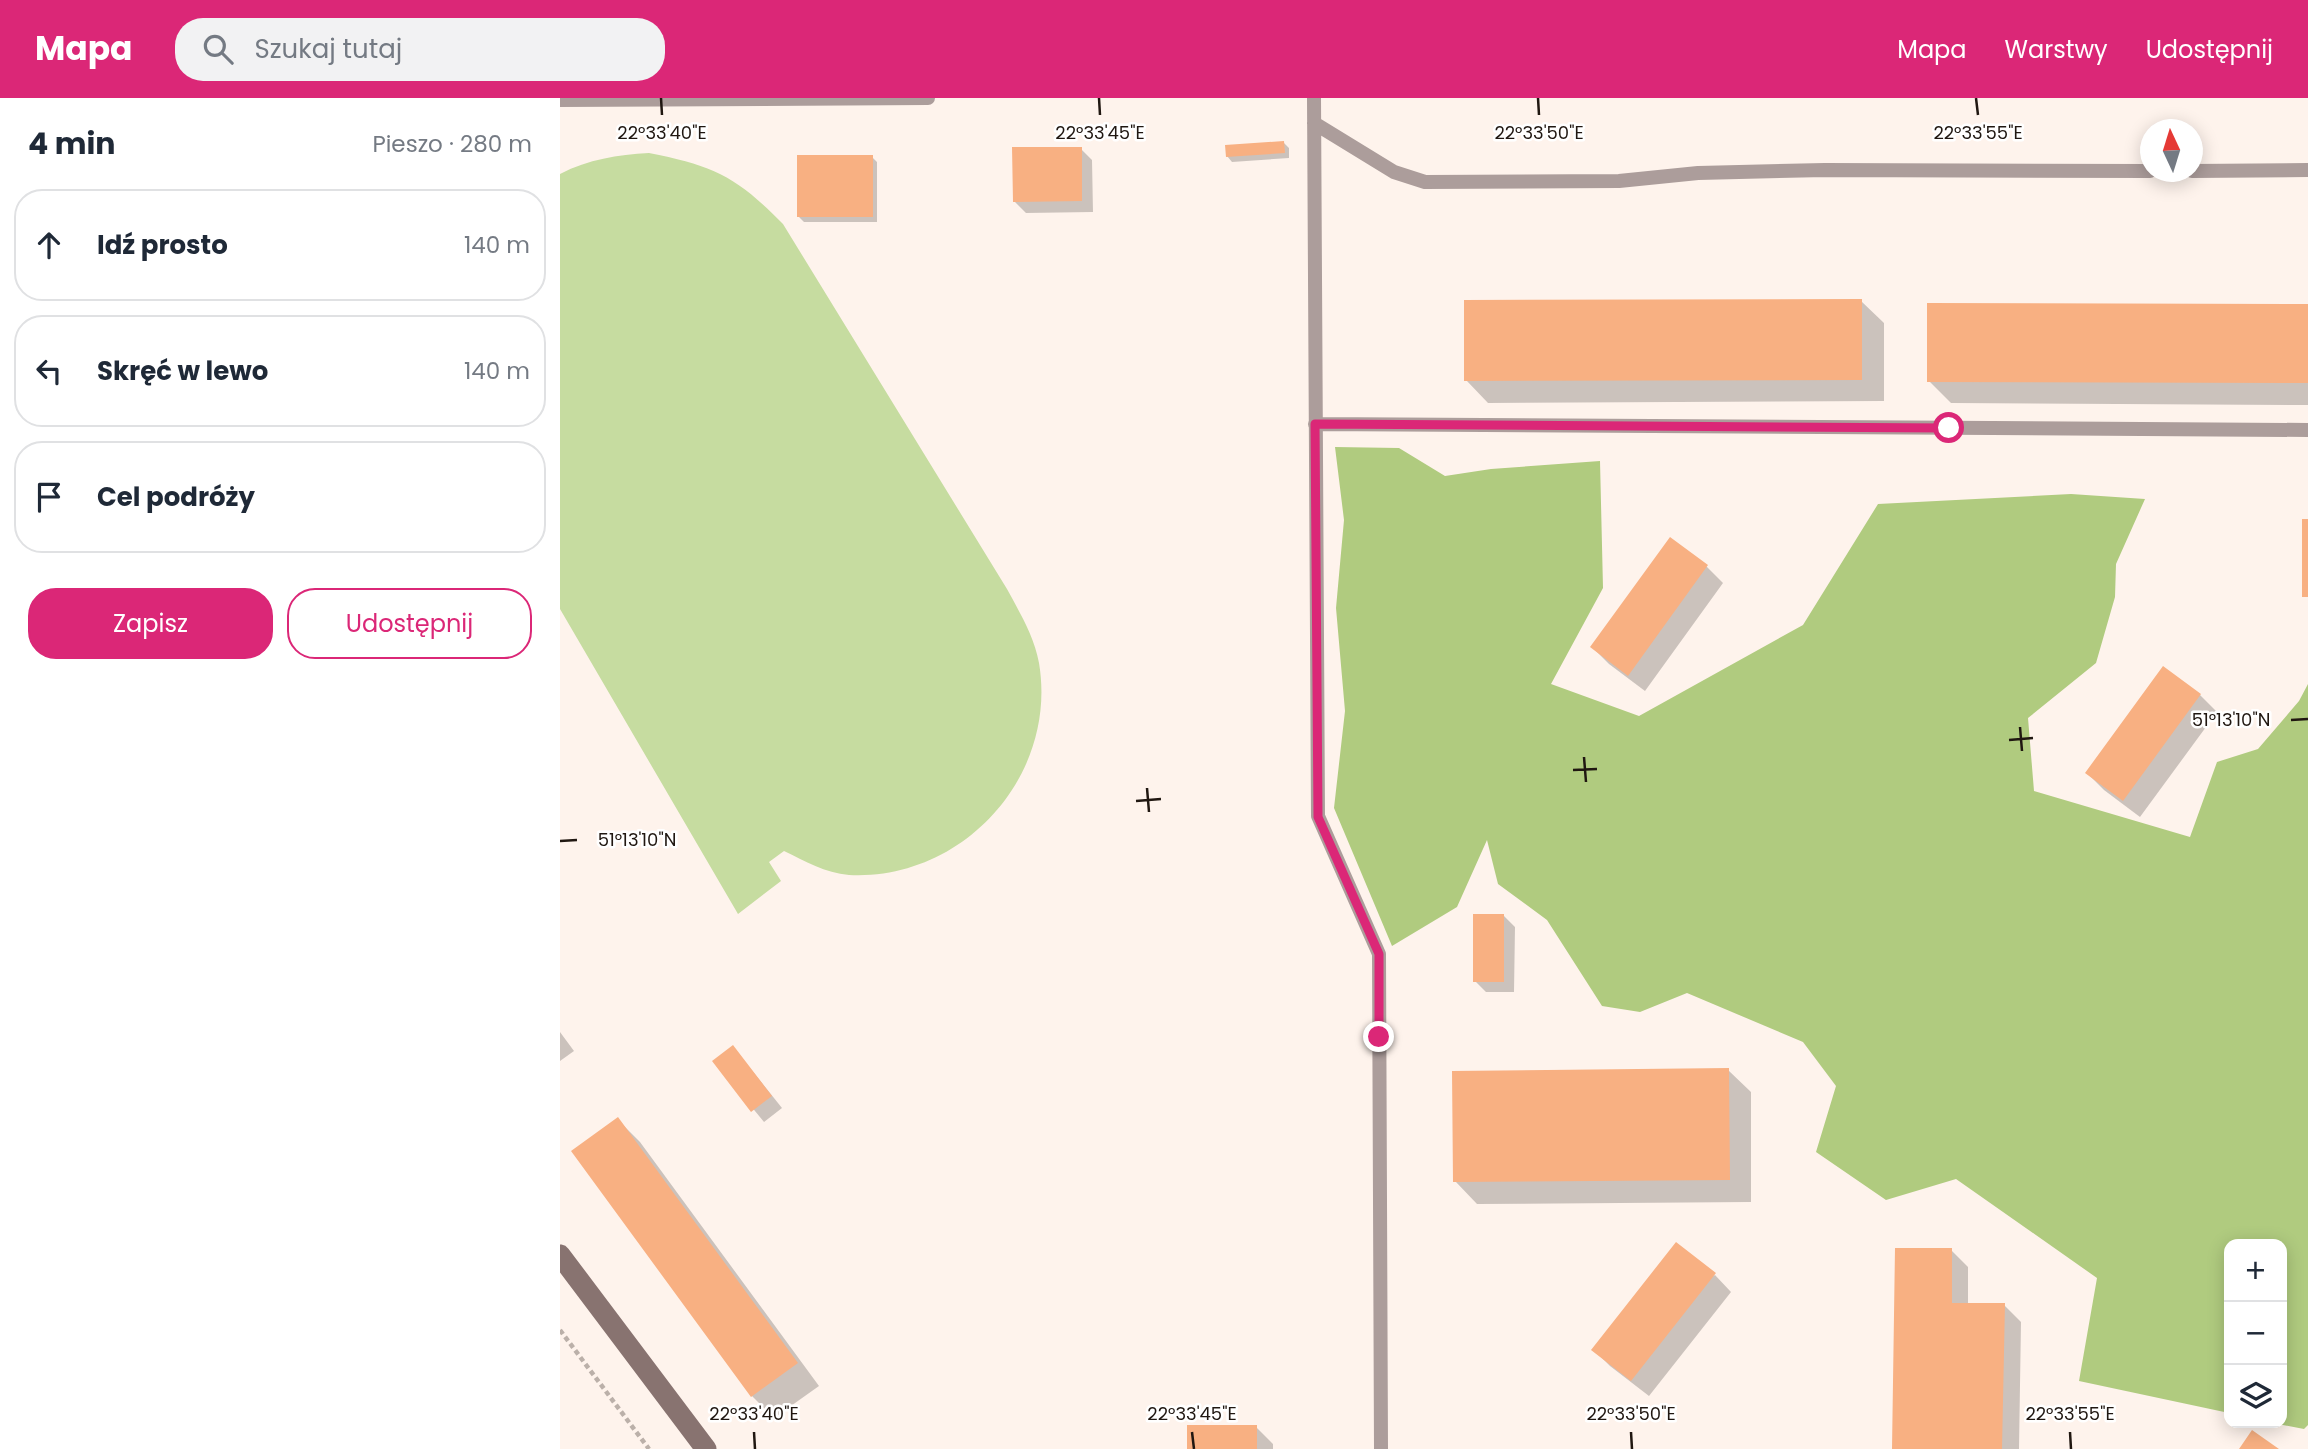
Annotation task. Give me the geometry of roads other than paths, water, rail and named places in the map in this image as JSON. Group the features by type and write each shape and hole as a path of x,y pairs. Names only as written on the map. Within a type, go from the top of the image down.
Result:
{"street":[{"path":"560,1255 706,1449"}],"lane":[{"path":"560,100 928,98"},
{"path":"1314,98 1318,817 1379,954 1381,1449"},
{"path":"1314,123 1394,172 1425,182 1619,181 1698,173 1825,170 2140,171"},
{"path":"2203,171 2308,170"},
{"path":"1315,424 2308,430"}]}
